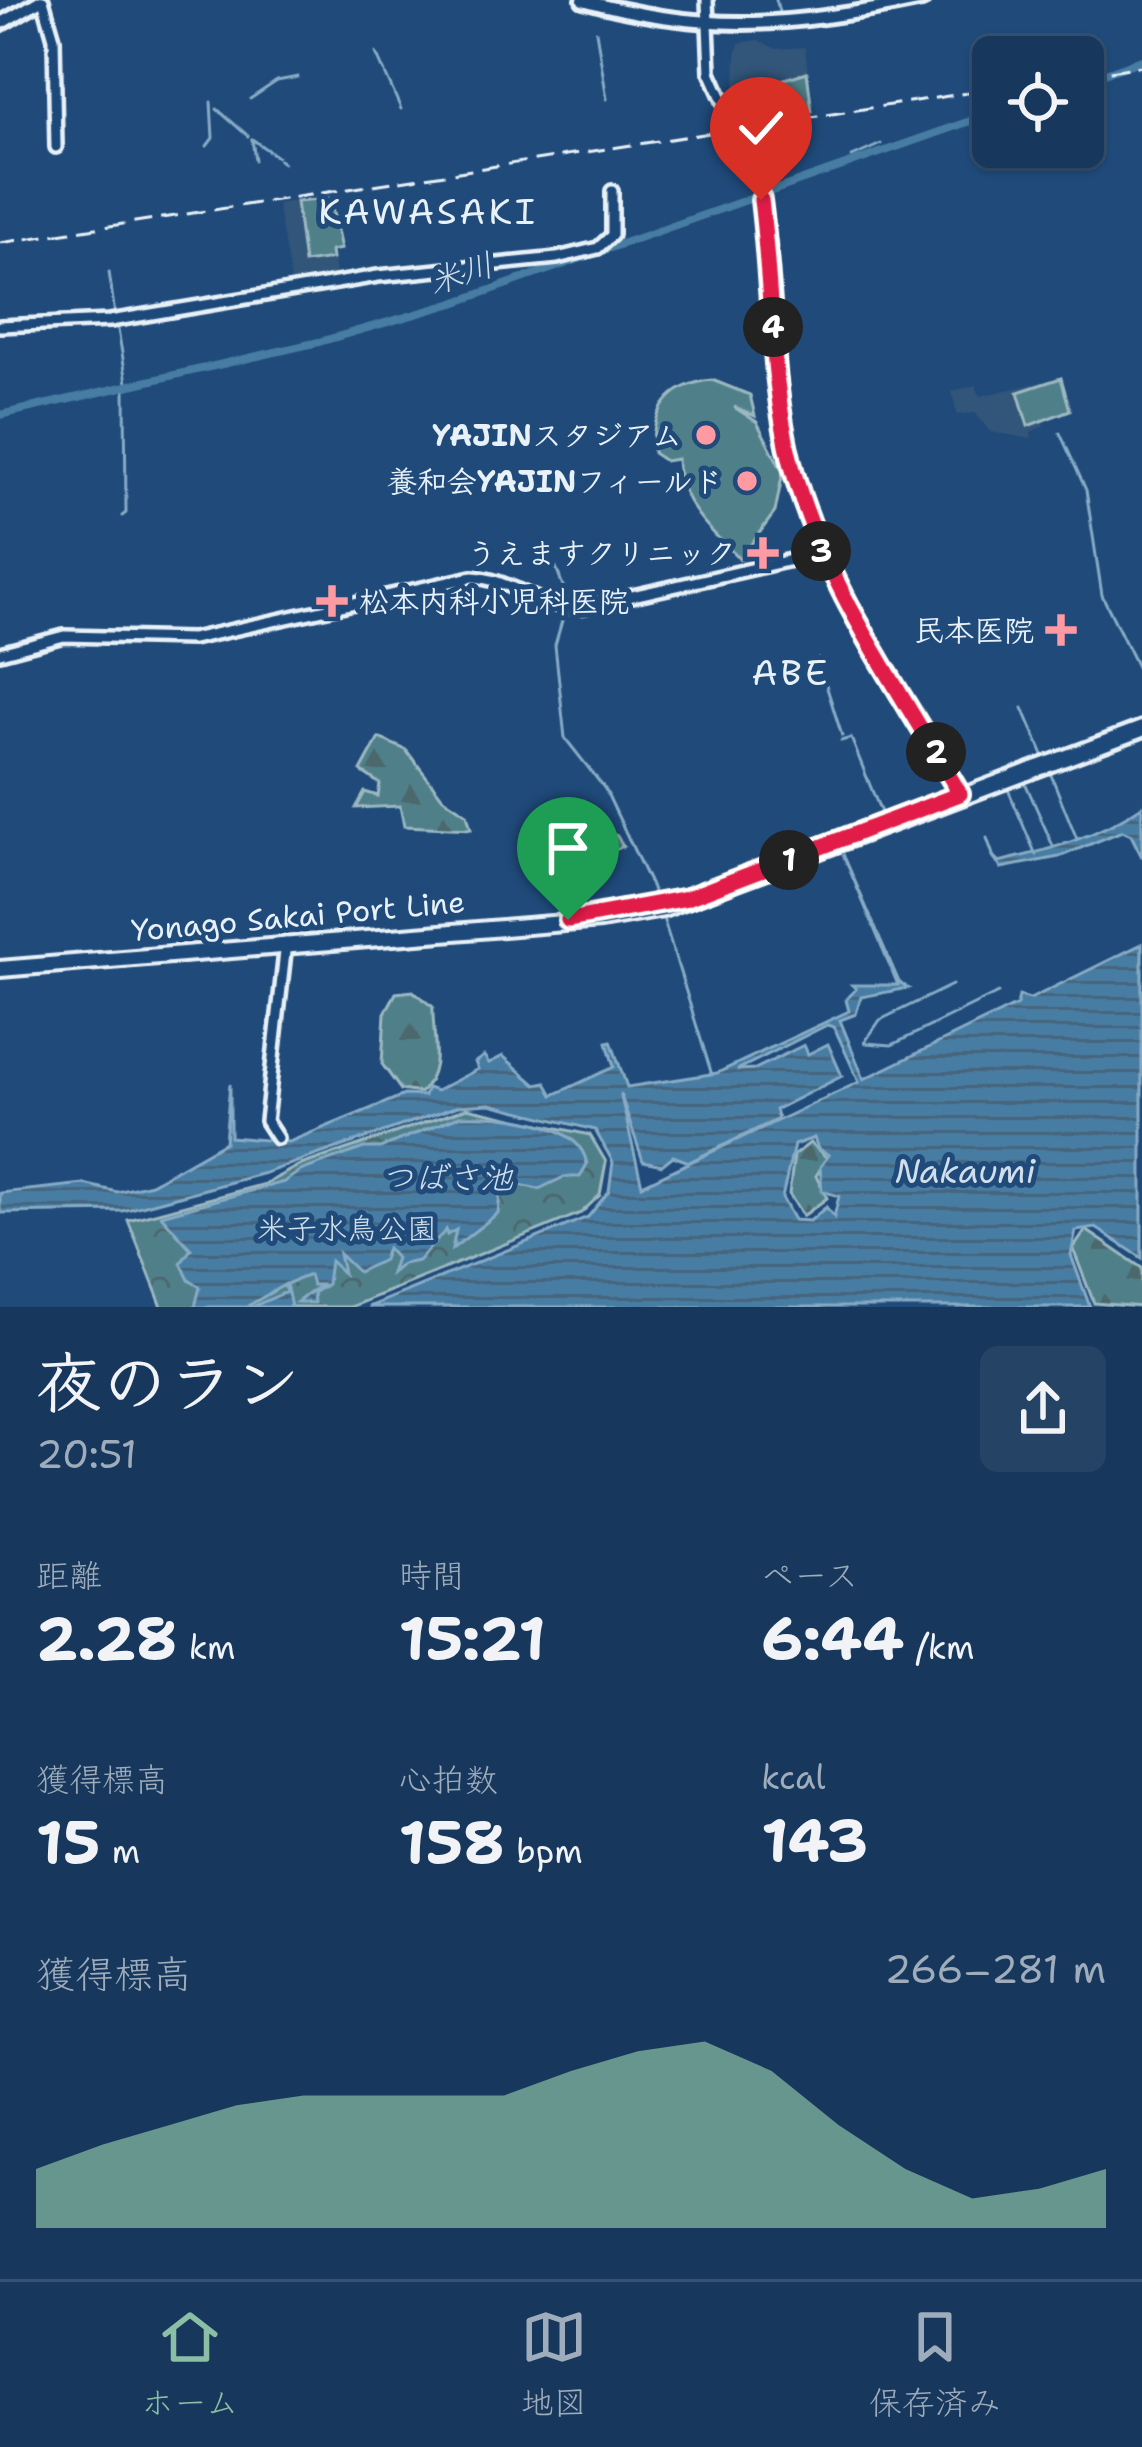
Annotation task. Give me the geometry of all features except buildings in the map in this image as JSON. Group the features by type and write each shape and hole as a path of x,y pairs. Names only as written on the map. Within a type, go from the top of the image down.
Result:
{"main road":[{"path":"0,24 42,0"},
{"path":"583,0 709,24 808,22 922,0"},
{"path":"596,0 709,24 802,19 902,0"},
{"name":"Yonago Sakai Port Line","path":"0,967 621,913 711,890 1142,728"},
{"name":"Yonago Sakai Port Line","path":"0,967 602,920 663,909 961,796"}],"street":[{"path":"42,0 54,38 56,147"},
{"path":"707,0 713,87 753,156 788,447 822,553 961,796"},
{"path":"0,326 110,321 378,276 572,256 603,245 612,235 612,191"},
{"path":"0,653 64,636 192,639 472,577 505,584 548,605 584,607 822,553"},
{"path":"277,1138 266,1121 286,944"}],"shaded area":[{"path":"758,40 777,49 805,47 813,112 740,124 734,111 736,55 739,43"},
{"path":"329,195 342,250 333,253 337,280 292,287 277,204"},
{"path":"1062,377 1073,410 1043,420 1044,426 1031,432 1032,439 990,432 975,413 957,415 952,391 976,385 980,396"}],"green space":[{"path":"807,72 812,111 742,122 737,117 739,93"},
{"path":"330,199 341,249 331,251 332,259 304,263 296,202"},
{"path":"1061,378 1070,410 1028,426 1018,392"},
{"path":"712,380 750,395 755,416 734,407 757,422 783,472 775,512 740,559 690,502 677,459 665,461 653,453 655,425 665,403 684,387"},
{"path":"379,738 406,750 443,798 467,814 471,829 404,826 400,806 356,808 365,792 378,796 380,784 361,771"},
{"path":"591,825 617,836 623,846 581,866 557,865 557,837"},
{"path":"413,991 433,1007 435,1064 420,1093 401,1090 382,1064 385,1013 396,993"},
{"name":"つばさ池","path":"467,1108 590,1135 606,1162 600,1195 581,1213 350,1307 162,1307 128,1220 265,1184 298,1166"},
{"path":"810,1143 827,1158 816,1176 827,1198 803,1216 789,1194 794,1155"},
{"path":"1086,1230 1142,1268 1142,1307 1094,1303 1073,1249"}],"water":[{"path":"1142,806 1142,857 1131,835 1122,831 1059,857 1001,868 992,855 999,862 1055,847"},
{"name":"Nakaumi","path":"843,854 899,982 908,988 861,997 856,1014 840,1020 864,1079 1017,1005 1019,996 1030,999 1142,944 1142,1258 1096,1228 1076,1231 1071,1255 1090,1307 368,1307 588,1217 609,1191 613,1162 595,1130 490,1104 458,1106 265,1173 123,1211 0,1213 0,1193 84,1184 117,1192 151,1184 225,1142 230,1084 230,1137 289,1142 404,1095 424,1096 427,1088 436,1091 478,1069 475,1062 484,1056 489,1063 503,1056 536,1085 546,1083 553,1095 614,1067 607,1042 611,1041 627,1087 717,1073 849,1011 846,1000 856,989 852,985 898,985","holes":["827,1025 834,1027 859,1082 642,1185 620,1093 643,1161 662,1165 673,1156 689,1162 778,1119 775,1110 842,1076 828,1044 808,1054 804,1045 755,1069 737,1070","814,1138 818,1149 829,1155 820,1167 822,1191 839,1196 834,1217 826,1207 810,1221 794,1220 782,1198 794,1145"]},
{"name":"つばさ池","path":"459,1116 515,1119 553,1129 581,1149 587,1164 580,1177 564,1177 539,1189 501,1181 498,1213 452,1249 456,1230 447,1235 446,1230 418,1261 402,1264 391,1273 396,1258 387,1248 383,1260 358,1272 339,1254 343,1273 330,1261 327,1284 313,1293 314,1303 297,1302 320,1285 312,1285 309,1275 286,1284 291,1307 252,1307 286,1292 284,1285 246,1307 195,1307 200,1287 189,1280 181,1263 191,1249 161,1215 284,1182 300,1171 364,1148 380,1148"}],"waterway":[{"path":"776,0 780,16"},
{"path":"596,31 607,99"},
{"path":"376,53 401,109"},
{"name":"米川","path":"1104,74 1142,60"},
{"path":"250,99 277,81 298,77"},
{"path":"207,146 213,138 211,102"},
{"path":"217,109 248,136"},
{"name":"米川","path":"0,415 319,342 454,303 972,120"},
{"path":"252,139 277,157"},
{"path":"252,139 255,160"},
{"path":"852,157 881,144"},
{"path":"279,160 283,163"},
{"path":"109,272 115,315"},
{"path":"117,324 128,388"},
{"path":"122,516 126,513 125,388"},
{"path":"1060,433 1086,490 1102,595 1142,677"},
{"path":"556,567 568,600 555,645 565,738 605,789 658,901"},
{"path":"818,659 842,736"},
{"path":"1023,708 1044,757"},
{"path":"841,741 851,738 884,820"},
{"path":"1049,770 1077,839"},
{"path":"1024,780 1053,846"},
{"path":"1007,787 1036,855"},
{"path":"987,838 993,855"},
{"path":"663,918 712,1075"},
{"path":"865,1042 880,1020 952,985"},
{"path":"866,1043 892,1045 998,993"}],"railway":[{"path":"1104,72 1142,66"},
{"path":"0,243 972,92"}],"place":[{"name":"YAJINスタジアム","path":"706,435"},
{"name":"養和会YAJINフィールド","path":"747,481"},
{"name":"うえますクリニック","path":"763,553"},
{"name":"松本内科小児科医院","path":"332,601"},
{"name":"民本医院","path":"1061,630"}],"district":[{"name":"KAWASAKI","path":"428,211"},
{"name":"ABE","path":"791,672"}],"route":[{"path":"568,920 687,898 960,794 841,591 806,512 784,427 761,200"}],"park label":[{"name":"米子水鳥公園","path":"347,1228"}]}
